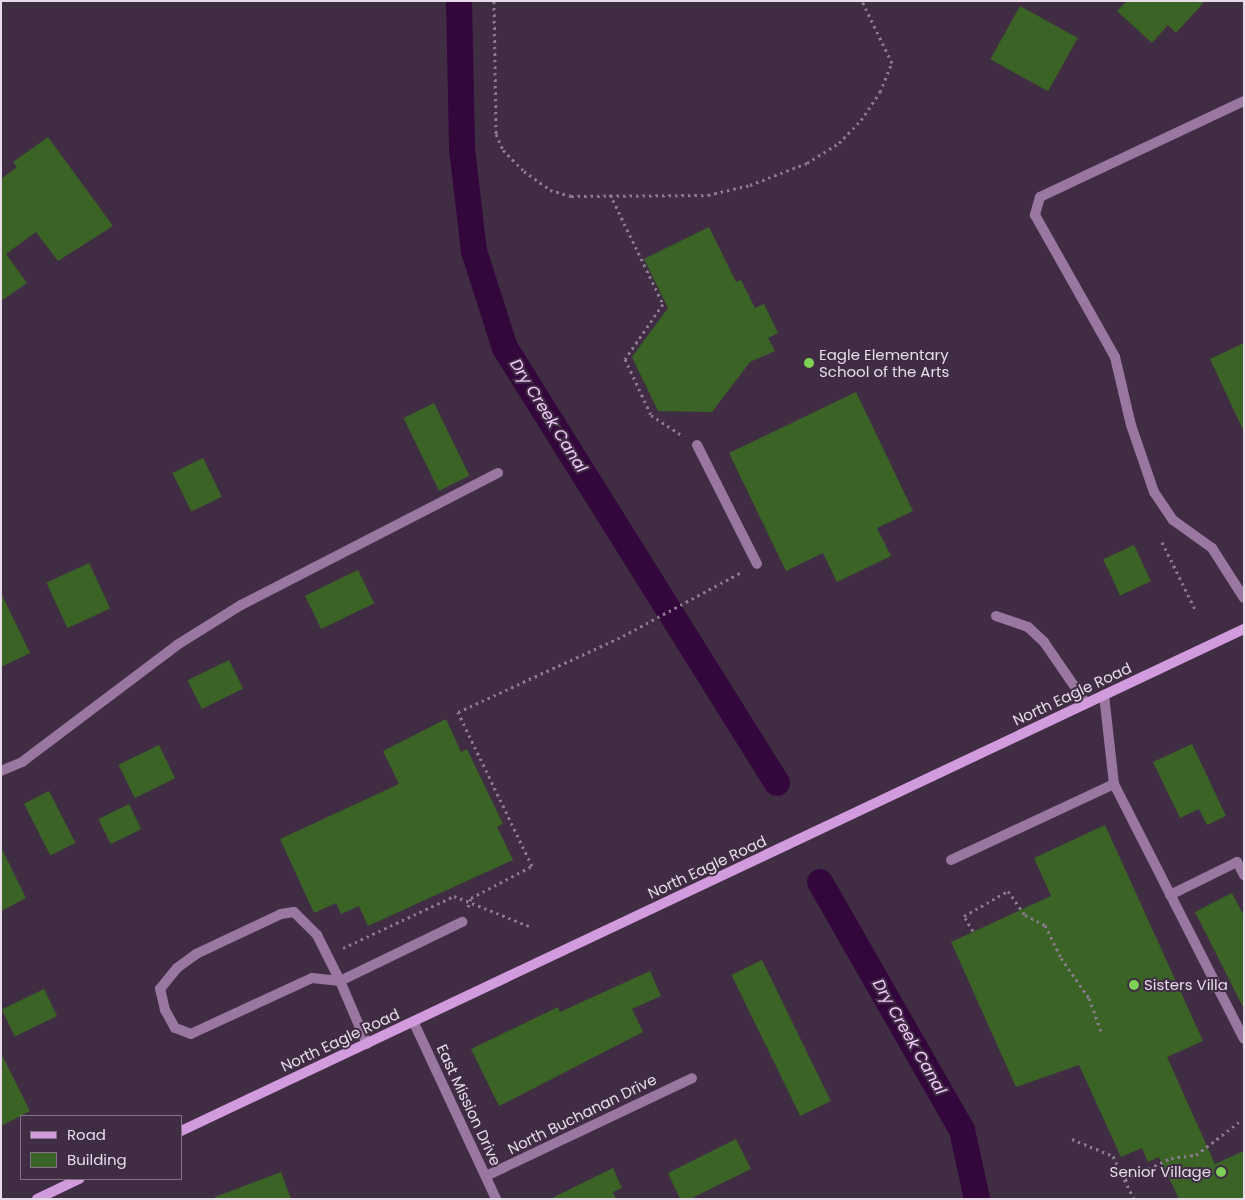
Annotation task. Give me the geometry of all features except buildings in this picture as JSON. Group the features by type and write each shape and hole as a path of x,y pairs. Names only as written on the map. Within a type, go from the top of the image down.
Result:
{"main road":[{"name":"North Eagle Road","path":"182,1131 414,1023 1244,629"},
{"path":"37,1199 77,1180"}],"street":[{"path":"1244,101 1040,197 1035,215 1115,357 1131,425 1154,492 1173,520 1212,548 1244,598"},
{"path":"697,445 757,564"},
{"path":"1,771 22,762 176,645 241,605 498,473"},
{"path":"996,616 1028,627 1044,642 1086,704"},
{"path":"1104,695 1114,784 1244,1039"},
{"path":"951,860 1114,784"},
{"path":"1170,895 1237,862 1244,875"},
{"path":"367,1044 340,981 317,935 294,912 280,914 196,954 177,968 160,989 165,1010 175,1028 191,1034 312,978 340,981 462,922"},
{"name":"East Mission Drive","path":"414,1023 496,1199"},
{"name":"North Buchanan Drive","path":"486,1176 692,1078"}],"path":[{"path":"494,1 496,134 503,150 550,190 570,196 610,194 708,195 750,185 807,162 839,143 862,120 880,92 892,63 862,1"},
{"path":"610,194 663,304 624,358 651,415 697,445"},
{"path":"1162,542 1196,609"},
{"path":"462,922 470,902 532,866 458,712 649,622 757,564"},
{"path":"973,931 964,916 1008,891 1025,915 1045,925 1061,958 1089,998 1100,1031"},
{"path":"337,950 454,896 529,926"},
{"path":"1125,1180 1171,1158 1196,1155 1239,1122"},
{"path":"1072,1139 1113,1156 1134,1199"}],"waterway":[{"name":"Dry Creek Canal","path":"459,1 462,149 474,251 505,348 777,783"},
{"name":"Dry Creek Canal","path":"820,882 962,1130 977,1199"}],"place":[{"name":"Eagle Elementary School of the Arts","path":"809,363"},
{"name":"Sisters Villa","path":"1134,985"},
{"name":"Senior Village","path":"1221,1172"}]}
